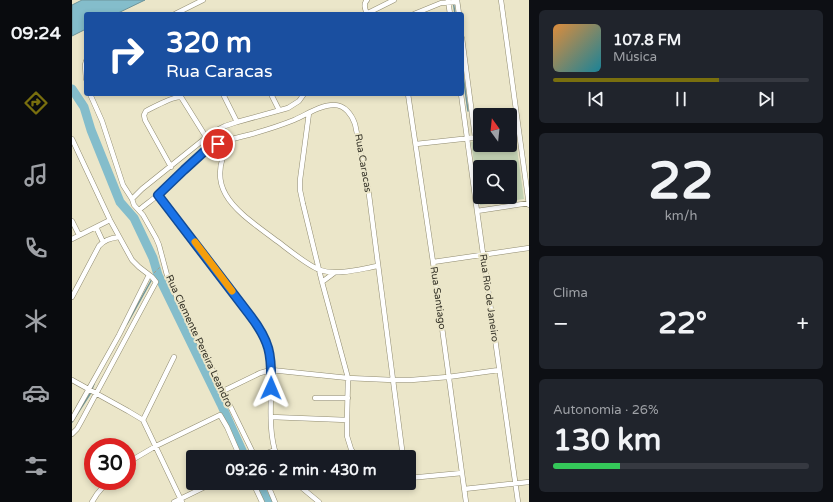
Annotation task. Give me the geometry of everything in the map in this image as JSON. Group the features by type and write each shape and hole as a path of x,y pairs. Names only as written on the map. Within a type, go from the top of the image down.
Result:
{"street":[{"path":"179,12 203,0"},
{"path":"366,12 364,5 367,0"},
{"path":"370,12 394,0"},
{"path":"477,211 529,204 526,167 519,130 501,0"},
{"path":"449,1 450,12"},
{"path":"419,12 437,4 449,1 457,1 459,12"},
{"path":"464,50 473,108"},
{"name":"Rua Clemente Pereira Leandro","path":"91,96 102,121 123,185 134,205 139,210 156,238 167,275 252,450"},
{"path":"224,96 237,122"},
{"path":"272,96 280,110"},
{"path":"132,199 142,189 219,128 288,108 299,101 303,96"},
{"name":"Rua Santiago","path":"408,96 466,502"},
{"name":"Rua Rio de Janeiro","path":"461,96 518,502"},
{"path":"171,167 145,120 144,115 146,112 176,97 181,98 206,137"},
{"name":"Rua Caracas","path":"139,210 158,195 212,146 278,126 324,107 334,105 349,112 354,119 357,129 368,187 402,450"},
{"path":"309,113 300,190 322,282 348,378 347,436 352,450"},
{"path":"416,144 473,138"},
{"path":"232,139 225,149 220,165 224,193 236,209 257,226 319,270 334,273 378,266"},
{"path":"72,140 110,220 132,260 156,281 93,391 72,418"},
{"path":"158,195 263,334 269,350 272,370 271,417 272,436 275,450"},
{"path":"72,239 110,220"},
{"path":"72,221 79,235"},
{"path":"96,227 103,242"},
{"path":"72,297 99,246 103,242 119,237"},
{"path":"433,262 529,248"},
{"path":"322,282 334,273"},
{"path":"72,434 82,420 93,391 119,335 151,276"},
{"path":"143,420 174,357"},
{"path":"223,391 260,373 272,370 348,378 393,380 411,380 499,370"},
{"path":"72,380 143,420 181,500"},
{"path":"315,398 348,398"},
{"path":"136,458 156,446 220,415 237,450"},
{"path":"271,417 347,420"},
{"path":"416,477 462,473"},
{"path":"464,489 529,482"},
{"path":"92,502 100,490"},
{"path":"174,502 200,490"},
{"path":"256,490 262,502"},
{"path":"270,490 275,502"},
{"path":"304,490 319,502"}],"path":[{"path":"151,276 162,265"}],"green space":[{"path":"471,142 473,142 473,152 517,152 517,149 524,199 517,200 517,160 474,160"}],"water":[{"path":"82,0 145,0 120,12 84,12 84,30 72,36 72,5"}],"waterway":[{"path":"453,0 455,12"},
{"path":"464,82 468,111"},
{"path":"72,89 84,107 91,130 120,202 134,218 153,258 158,275 242,450"},
{"path":"127,324 152,279 158,275"},
{"path":"72,422 90,394 94,384"},
{"path":"262,490 268,502"}],"slow traffic":[{"path":"195,242 232,291"}],"route":[{"path":"218,144 207,149 158,195 259,327 267,342 271,360 271,388"}]}
